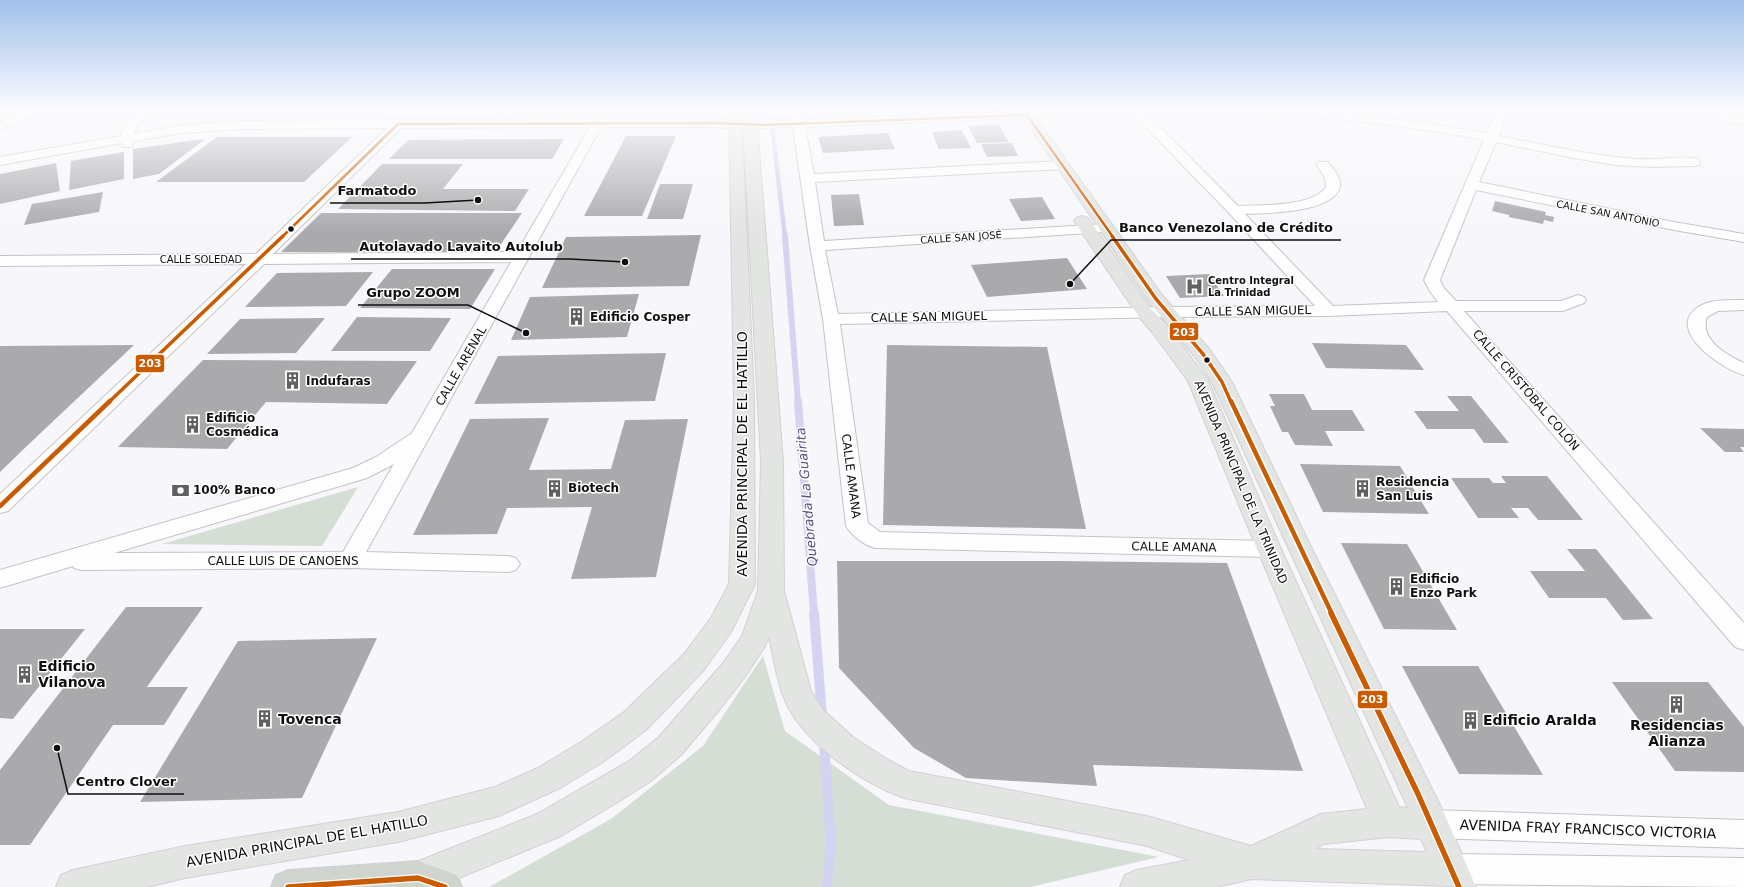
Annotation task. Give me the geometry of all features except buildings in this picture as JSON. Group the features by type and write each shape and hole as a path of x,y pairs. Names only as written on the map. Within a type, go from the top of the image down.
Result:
{"highway":[{"path":"288,887 431,883"}],"main road":[{"name":"AVENIDA PRINCIPAL DE EL HATILLO","path":"73,887 185,862 398,827 499,801 549,778 592,752 635,721 694,662 721,625 742,584 747,149"},
{"name":"AVENIDA PRINCIPAL DE EL HATILLO","path":"431,883 549,825 607,792 640,771 670,746 734,670 754,640 771,591 772,462 749,149"},
{"path":"1038,149 1063,191"},
{"name":"AVENIDA PRINCIPAL DE LA TRINIDAD","path":"1050,149 1063,165 1105,228 1155,313 1159,328 1198,380 1269,549 1389,822"},
{"name":"AVENIDA PRINCIPAL DE LA TRINIDAD","path":"1075,210 1087,229 1155,313 1203,354 1222,382 1299,547 1432,824 1455,878"},
{"path":"771,591 797,694 812,718 842,746 874,768 904,784 1147,831 1252,863 1455,878"},
{"path":"1137,887 1252,863 1321,829 1389,822 1432,824"}],"street":[{"path":"0,161 74,149"},
{"path":"0,168 88,149"},
{"path":"0,506 260,259 372,149"},
{"name":"CALLE ARENAL","path":"350,560 424,432 583,149"},
{"name":"CALLE AMANA","path":"803,149 817,246 830,319 857,526 875,540 1269,549"},
{"path":"1175,149 1329,311"},
{"name":"CALLE CRISTÓBAL COLÓN","path":"1487,149 1432,280 1437,290 1744,640"},
{"path":"1554,149 1600,158 1635,162 1660,164 1694,162"},
{"path":"1234,210 1299,205 1314,202 1325,197 1332,188 1333,183 1331,175 1323,164"},
{"path":"808,178 1063,165"},
{"name":"CALLE SAN ANTONIO","path":"1472,185 1674,226 1744,238"},
{"name":"CALLE SAN JOSÉ","path":"817,246 1105,228"},
{"name":"CALLE SOLEDAD","path":"0,261 522,257"},
{"name":"CALLE SAN MIGUEL","path":"830,319 1329,311 1452,306 1563,306 1578,300"},
{"path":"1744,305 1708,308 1697,318 1699,333 1704,342 1719,356 1744,370"},
{"name":"CALLE LUIS DE CANOENS","path":"0,579 360,473 383,462 424,432"},
{"name":"CALLE LUIS DE CANOENS","path":"58,562 350,560 508,564"},
{"name":"AVENIDA FRAY FRANCISCO VICTORIA","path":"1432,824 1744,834"},
{"path":"1455,878 1744,873"}],"shaded area":[{"path":"358,487 322,546 162,544"},
{"path":"763,656 785,731 889,805 1159,857 1030,887 489,887 611,819 703,746"}],"waterway":[{"name":"Quebrada La Guairita","path":"775,149 785,237"},
{"name":"Quebrada La Guairita","path":"785,236 798,402"},
{"name":"Quebrada La Guairita","path":"798,401 814,614"},
{"name":"Quebrada La Guairita","path":"814,613 822,717"},
{"name":"Quebrada La Guairita","path":"824,742 831,845 827,887"}],"transit line":[{"name":"203","path":"0,506 260,259 372,149"},
{"name":"203","path":"1051,149 1156,299 1203,354 1222,382 1299,547 1418,794 1459,887"},
{"name":"203","path":"288,887 418,878 445,887"}],"place":[{"name":"Farmatodo","path":"478,200"},
{"name":"Autolavado Lavaito Autolub","path":"625,262"},
{"name":"Banco Venezolano de Crédito","path":"1070,284"},
{"name":"Centro Integral La Trinidad","path":"1195,286"},
{"name":"Edificio Cosper","path":"577,317"},
{"name":"Grupo ZOOM","path":"526,333"},
{"name":"Indufaras","path":"293,381"},
{"name":"Edificio Cosmédica","path":"193,425"},
{"name":"Biotech","path":"555,488"},
{"name":"Residencia San Luis","path":"1363,489"},
{"name":"100% Banco","path":"180,490"},
{"name":"Edificio Enzo Park","path":"1397,586"},
{"name":"Edificio Vilanova","path":"25,674"},
{"name":"Residencias Alianza","path":"1677,705"},
{"name":"Tovenca","path":"265,719"},
{"name":"Edificio Aralda","path":"1470,720"},
{"name":"Centro Clover","path":"57,748"}]}
